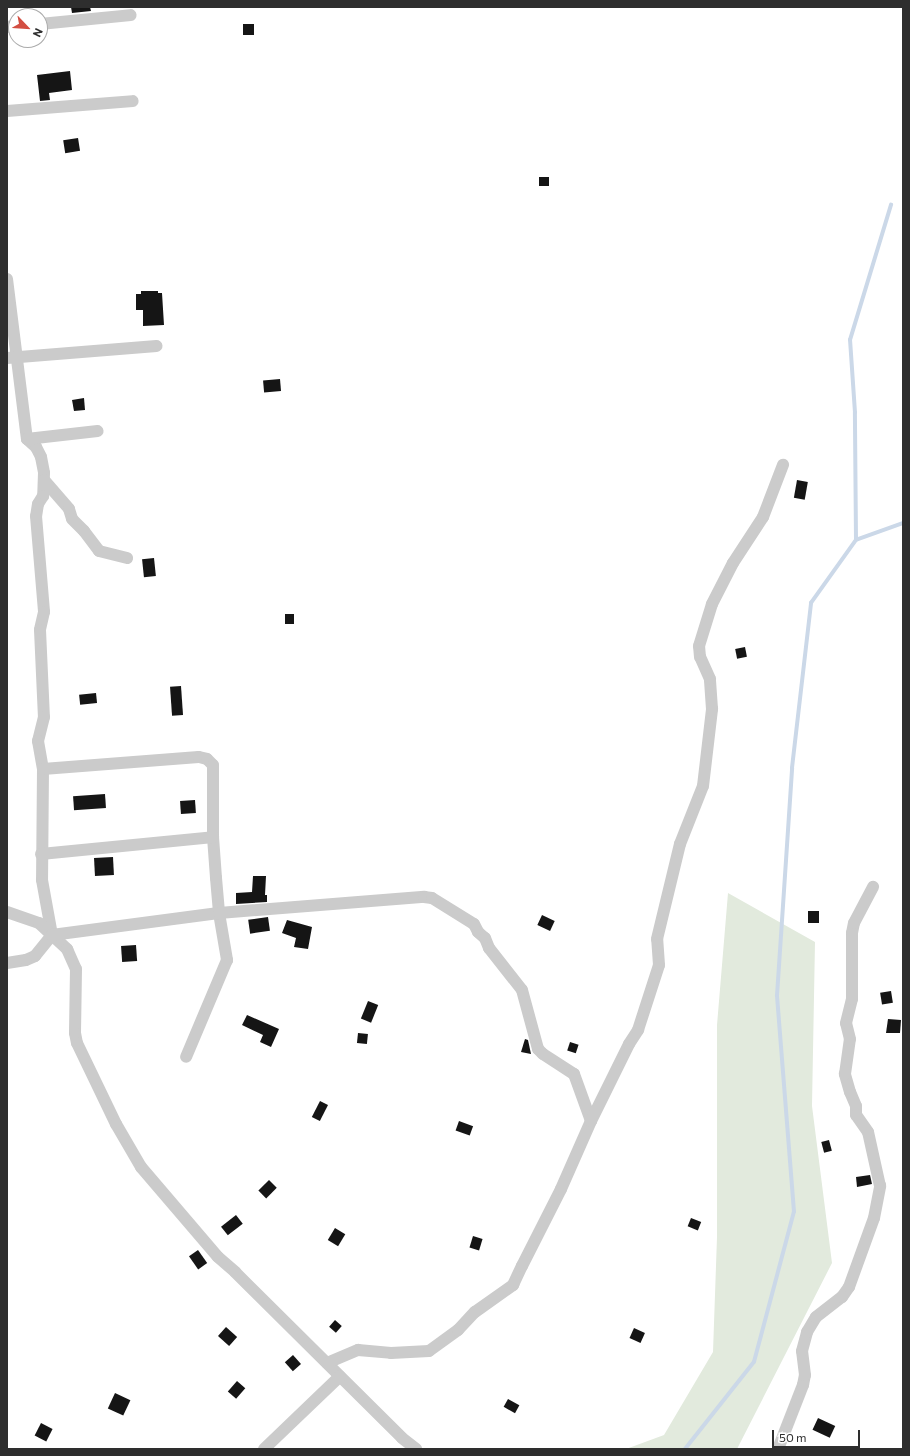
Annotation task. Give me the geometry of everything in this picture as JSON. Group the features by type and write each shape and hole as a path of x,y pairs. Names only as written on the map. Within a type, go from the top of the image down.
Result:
{"street":[{"path":"48,23 131,14"},
{"path":"7,111 133,101"},
{"path":"7,279 12,357 26,439 36,447 41,457 44,480 43,496 38,504 36,516 44,606 40,630 44,717 38,741 43,770 44,800 41,854 42,880 52,935"},
{"path":"12,357 157,346"},
{"path":"26,439 98,431"},
{"path":"327,1363 358,1350 391,1353 429,1351 458,1330 475,1312 512,1285 561,1189 591,1121 629,1044 638,1030 659,965 657,939 680,844 703,786 712,709 710,679 698,650 712,604 733,563 763,517 783,465"},
{"path":"44,480 69,509 74,522 84,531 99,551 127,558"},
{"path":"43,770 199,757 207,759 213,765 214,837 219,913 227,960 226,966 186,1057"},
{"path":"41,854 214,837"},
{"path":"778,1449 803,1385 805,1375 802,1351 807,1332 816,1317 842,1297 849,1287 874,1218 880,1186 868,1132 856,1115 856,1106 845,1074 850,1039 846,1022 852,999 852,933 854,923 872,887"},
{"path":"7,962 26,960 35,956 52,935 219,913 424,897 439,901 474,924 478,932 485,938 489,948 522,990 538,1049 543,1054 574,1074 591,1121"},
{"path":"7,912 39,923 71,955 76,969 75,1033 77,1042 116,1124 141,1167 218,1257 241,1277 402,1438 416,1449"},
{"path":"264,1449 340,1376"}],"shaded area":[{"path":"728,893 815,942 812,1106 832,1263 737,1449 626,1449 664,1435 713,1352 717,1237 717,1025"}],"building":[{"path":"71,7 90,7 91,11 72,13"},
{"path":"243,24 254,24 254,35 243,35"},
{"path":"70,71 72,90 49,93 50,100 40,101 37,75"},
{"path":"78,138 80,151 65,153 63,140"},
{"path":"539,177 549,177 549,186 539,186"},
{"path":"141,291 158,291 158,293 162,293 164,325 143,326 143,310 136,310 136,294 141,294"},
{"path":"280,379 281,391 264,392 263,380"},
{"path":"84,398 85,410 74,411 72,400"},
{"path":"797,480 808,482 805,500 794,498"},
{"path":"154,558 156,576 144,577 142,559"},
{"path":"285,614 294,614 294,624 285,624"},
{"path":"745,647 747,657 737,659 735,649"},
{"path":"181,686 183,715 172,716 170,687"},
{"path":"96,693 97,703 80,705 79,695"},
{"path":"105,794 106,808 74,810 73,796"},
{"path":"195,800 196,813 181,814 180,801"},
{"path":"113,857 114,875 95,876 94,858"},
{"path":"253,876 266,876 265,895 267,895 267,902 236,904 236,893 252,892"},
{"path":"808,911 819,911 819,923 808,923"},
{"path":"542,915 555,921 550,931 537,925"},
{"path":"268,917 270,931 250,934 248,920"},
{"path":"287,920 312,927 308,949 294,947 296,938 282,933"},
{"path":"136,945 137,961 122,962 121,946"},
{"path":"891,991 893,1003 882,1005 880,993"},
{"path":"368,1001 378,1005 371,1023 361,1019"},
{"path":"247,1015 279,1029 271,1047 260,1042 263,1035 242,1025"},
{"path":"888,1019 901,1020 900,1033 886,1033"},
{"path":"358,1033 368,1034 367,1044 357,1043"},
{"path":"525,1039 528,1040 531,1054 521,1052"},
{"path":"570,1042 579,1045 576,1053 567,1051"},
{"path":"320,1101 328,1105 320,1121 312,1117"},
{"path":"459,1121 473,1126 470,1136 456,1130"},
{"path":"829,1140 832,1151 824,1153 821,1142"},
{"path":"870,1175 872,1184 857,1187 856,1177"},
{"path":"269,1180 277,1188 266,1198 258,1191"},
{"path":"236,1215 243,1224 228,1235 221,1227"},
{"path":"691,1218 701,1222 698,1230 688,1226"},
{"path":"335,1228 345,1234 338,1246 328,1240"},
{"path":"473,1236 483,1239 479,1250 469,1247"},
{"path":"198,1250 207,1263 198,1269 189,1256"},
{"path":"335,1320 342,1326 336,1333 329,1327"},
{"path":"226,1327 237,1337 229,1346 218,1336"},
{"path":"634,1328 645,1333 640,1343 630,1338"},
{"path":"293,1355 301,1364 293,1371 285,1362"},
{"path":"237,1381 245,1388 236,1399 228,1392"},
{"path":"115,1393 130,1400 123,1416 108,1408"},
{"path":"508,1399 519,1405 515,1413 504,1407"},
{"path":"818,1418 835,1426 830,1438 813,1430"},
{"path":"41,1423 53,1429 46,1441 35,1435"}],"waterway":[{"path":"856,540 855,413 850,340 891,205"},
{"path":"685,1449 754,1362 794,1212 777,996 792,768 811,603 856,540 903,523"}]}
